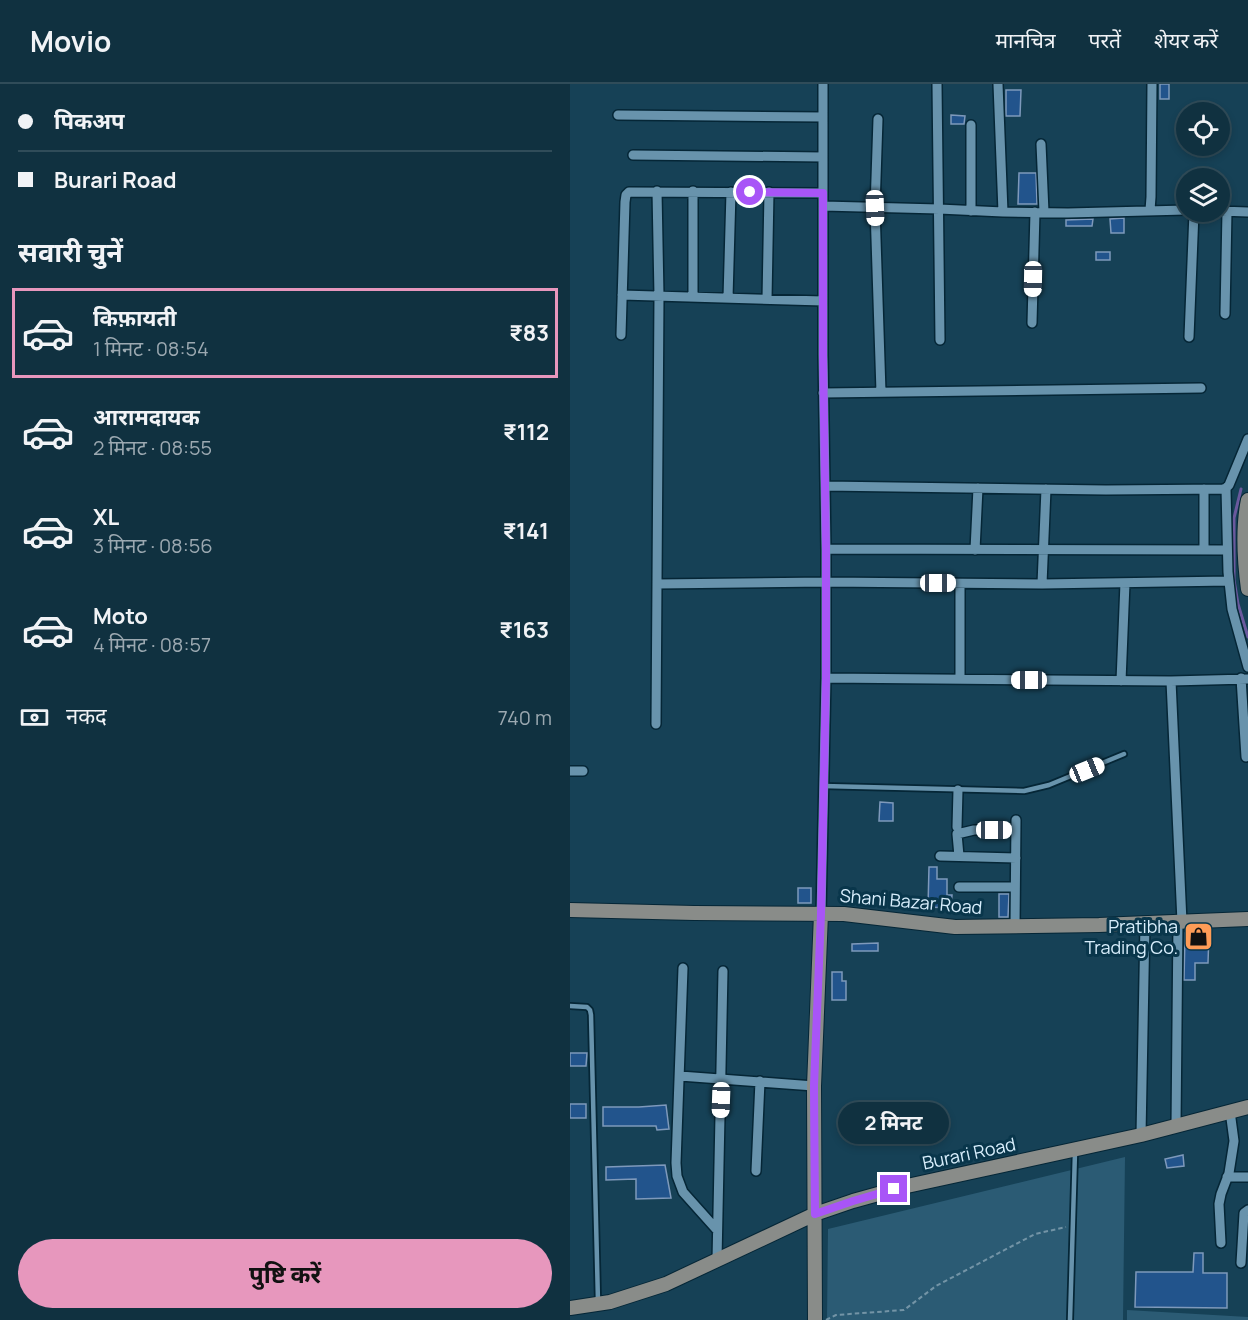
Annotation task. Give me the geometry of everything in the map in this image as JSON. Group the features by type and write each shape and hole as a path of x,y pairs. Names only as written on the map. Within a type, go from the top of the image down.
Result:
{"street":[{"path":"815,1320 814,1086 821,914 826,678 823,84"},
{"path":"937,84 940,340"},
{"path":"998,84 1003,212"},
{"path":"1150,210 1152,84"},
{"path":"618,115 823,117"},
{"path":"878,119 875,208 881,392"},
{"path":"971,125 971,211"},
{"path":"1032,323 1040,212 1041,144"},
{"path":"633,155 823,157"},
{"path":"656,724 657,191"},
{"path":"693,191 693,297"},
{"path":"621,335 626,195 629,192 823,193"},
{"path":"728,298 731,192"},
{"path":"767,300 769,192"},
{"path":"823,206 939,208 1003,212 1176,210"},
{"path":"1230,211 1248,212"},
{"path":"1189,337 1194,222"},
{"path":"1223,222 1225,314"},
{"path":"622,295 823,301"},
{"path":"823,393 1202,388"},
{"path":"1248,439 1226,488 1227,550 1232,609 1248,667"},
{"path":"825,486 1046,489 1226,488"},
{"path":"975,550 978,488"},
{"path":"1042,584 1046,489"},
{"path":"1204,489 1204,550"},
{"path":"1247,509 1245,562 1248,589"},
{"path":"826,549 1227,550"},
{"path":"657,584 826,582 1042,584 1229,581"},
{"path":"1121,681 1125,583"},
{"path":"960,584 960,679"},
{"path":"826,678 1121,681 1244,678 1246,757"},
{"path":"1171,681 1180,922 1176,1126"},
{"path":"570,771 583,771"},
{"path":"957,827 958,790"},
{"path":"959,856 957,834 1015,825 1015,926"},
{"path":"940,856 1016,858"},
{"path":"959,887 1015,887"},
{"name":"Shani Bazar Road","path":"570,910 844,914 955,927 1248,919"},
{"path":"1141,1135 1145,923"},
{"path":"683,968 677,1176 683,1192 717,1230"},
{"path":"717,1260 723,971"},
{"path":"680,1076 814,1086"},
{"path":"756,1171 760,1081"},
{"name":"Burari Road","path":"570,1308 610,1302 666,1284 815,1214 853,1201 907,1186 1141,1135 1248,1107"},
{"path":"1221,1243 1219,1204 1231,1163 1234,1141 1230,1112"},
{"path":"1227,1178 1248,1176"},
{"path":"1241,1263 1244,1212 1248,1210"}],"lane":[{"path":"823,786 1024,791 1049,785 1124,754"},
{"path":"570,1006 587,1007 591,1015 598,1304"},
{"path":"1070,1320 1075,1150"}],"path":[{"path":"826,1320 836,1315 904,1310 936,1286 1035,1234 1066,1227"}],"shaded area":[{"path":"1125,1157 1123,1320 827,1320 828,1229"},
{"path":"1127,1310 1248,1317 1248,1320 1127,1320"}],"building":[{"path":"1160,84 1169,84 1169,99 1160,99"},
{"path":"1006,90 1021,90 1020,116 1006,116"},
{"path":"951,115 965,116 964,124 951,124"},
{"path":"1019,173 1036,173 1037,204 1018,204"},
{"path":"1124,218 1124,233 1111,233 1110,219"},
{"path":"1093,219 1092,226 1066,226 1066,220"},
{"path":"1096,252 1110,252 1110,260 1096,260"},
{"path":"880,802 893,803 893,821 879,821"},
{"path":"929,867 937,867 937,879 947,879 947,895 952,895 951,908 928,907"},
{"path":"798,888 811,888 811,903 798,903"},
{"path":"999,894 1009,894 1008,917 999,917"},
{"path":"1185,933 1209,933 1208,963 1195,963 1195,980 1184,980"},
{"path":"878,943 878,951 852,951 852,944"},
{"path":"832,972 842,972 842,981 846,981 846,1000 832,1000"},
{"path":"570,1053 587,1053 586,1066 570,1066"},
{"path":"570,1104 586,1104 586,1118 570,1118"},
{"path":"666,1105 669,1129 657,1130 656,1126 603,1126 603,1107"},
{"path":"1183,1155 1184,1166 1167,1168 1165,1159"},
{"path":"665,1165 671,1198 636,1199 636,1179 606,1180 606,1167"},
{"path":"1194,1253 1203,1253 1203,1273 1227,1273 1227,1308 1135,1307 1136,1272 1193,1272"}],"waterway":[{"path":"1241,489 1234,518 1234,580 1238,604 1248,637"}],"place":[{"name":"Pratibha Trading Co.","path":"1199,937"}],"route":[{"path":"750,192 823,193 826,678 821,914 814,1086 815,1214 894,1189"}]}
